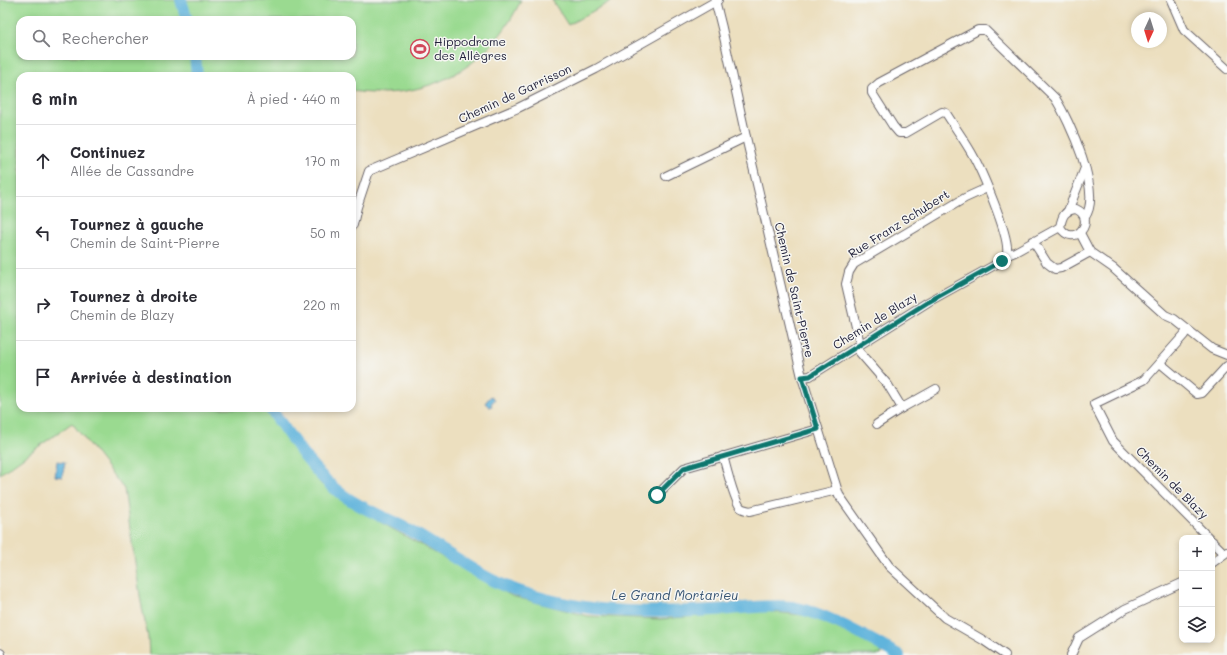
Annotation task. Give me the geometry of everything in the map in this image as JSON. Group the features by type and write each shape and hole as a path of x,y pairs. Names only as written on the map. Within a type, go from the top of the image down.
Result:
{"street":[{"name":"Chemin de Saint-Pierre","path":"716,0 746,137 802,377 839,495 889,566 945,618 983,640 1005,655"},
{"name":"Chemin de Garrisson","path":"356,212 369,171 518,108 596,69 716,0"},
{"path":"1171,0 1184,30 1227,69"},
{"path":"1004,258 1007,246 994,202 972,153 946,113 942,112 906,133 899,133 872,93 872,89 879,83 978,30 986,30 1055,98 1060,105 1079,146 1085,167 1090,193 1089,211 1085,217 1085,222 1080,233 1075,236 1069,235 1063,232 1060,227 1065,213 1068,211 1085,167"},
{"path":"666,176 746,137"},
{"name":"Rue Franz Schubert","path":"857,345 846,284 849,272 854,264 965,198 987,188"},
{"path":"1068,211 1076,209 1082,212 1085,217"},
{"name":"Chemin de Blazy","path":"802,377 810,376 857,345 928,302 1060,227"},
{"path":"1080,233 1090,252 1113,268 1166,315 1174,319 1212,349 1227,355"},
{"path":"1033,241 1047,263 1055,269 1061,268 1090,252"},
{"path":"1187,330 1160,362 1197,394 1202,393 1227,366"},
{"path":"857,345 888,385 902,408"},
{"name":"Chemin de Blazy","path":"1160,362 1144,380 1094,404 1113,441 1206,535"},
{"path":"877,424 902,408 936,390"},
{"path":"657,495 684,468 818,429"},
{"path":"723,456 731,485 740,507 744,510 750,511 837,490"},
{"path":"1215,543 1226,552 1215,561"},
{"path":"1071,655 1079,638 1125,609 1179,584"}],"green space":[{"path":"0,0 521,0 508,24 492,44 473,62 453,75 430,85 405,91 379,93 356,91 356,72 16,72 16,412 267,412 321,484 375,519 512,596 588,616 660,619 764,611 812,616 882,650 881,655 149,655 148,637 141,602 124,489 72,423 0,474"},
{"path":"552,0 613,0 568,25"}],"water":[{"path":"491,396 495,399 491,404 492,406 489,407 485,403"},
{"path":"57,461 65,462 62,477 55,476"}],"waterway":[{"name":"Le Grand Mortarieu","path":"181,0 186,16"},
{"name":"Le Grand Mortarieu","path":"195,60 197,72"},
{"name":"Le Grand Mortarieu","path":"273,412 292,440 316,470 334,488 350,500 416,534 471,569 505,586 560,603 587,608 614,610 671,612 764,606 792,607 833,620 899,655"}],"place":[{"name":"Hippodrome des Allègres","path":"420,49"}],"route":[{"path":"657,495 684,468 818,429 802,377 810,376 928,302 1002,261"}]}
